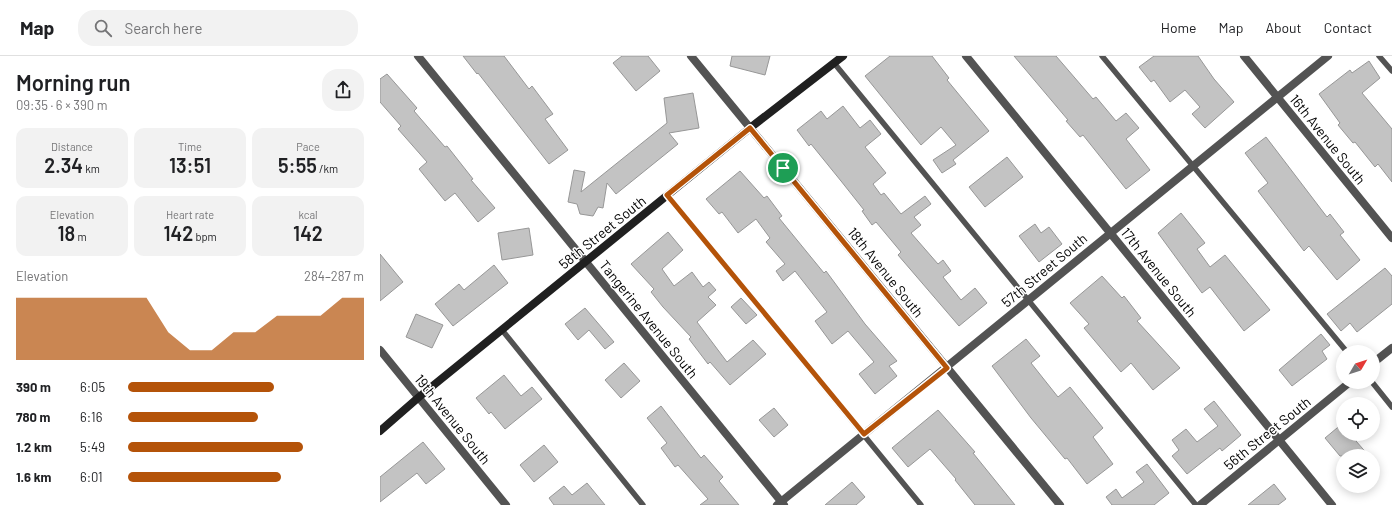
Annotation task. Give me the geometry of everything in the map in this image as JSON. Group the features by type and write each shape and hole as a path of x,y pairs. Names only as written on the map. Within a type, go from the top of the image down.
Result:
{"street":[{"name":"Tangerine Avenue South","path":"418,56 586,262 780,504"},
{"name":"18th Avenue South","path":"692,56 1060,505"},
{"name":"58th Street South","path":"380,431 419,397 667,195 843,56"},
{"name":"17th Avenue South","path":"966,56 1278,441 1332,505"},
{"name":"16th Avenue South","path":"1244,56 1392,238"},
{"name":"57th Street South","path":"780,504 1277,96 1328,56"},
{"path":"1380,357 1392,348"},
{"name":"19th Avenue South","path":"380,350 506,505"},
{"name":"56th Street South","path":"1200,505 1341,389"}],"lane":[{"path":"1102,56 1341,345"},
{"path":"1379,56 1392,72"},
{"path":"834,63 1196,505"},
{"path":"667,195 921,505"},
{"path":"502,330 643,505"},
{"path":"1378,389 1392,407"}],"building":[{"path":"463,56 504,56 529,89 532,86 553,114 545,119 568,150 549,164"},
{"path":"622,56 648,56 660,71 636,91 613,63"},
{"path":"732,56 770,56 765,75 730,66"},
{"path":"890,56 932,56 949,78 947,80 989,131 953,160 956,164 942,173 933,160 956,145 941,127 921,145 865,76"},
{"path":"1014,56 1056,56 1093,99 1096,97 1116,121 1126,113 1139,128 1126,139 1150,170 1126,189 1083,135 1080,137 1066,121 1068,120"},
{"path":"1154,56 1198,56 1214,79 1234,102 1205,128 1192,114 1200,107 1185,90 1170,102 1154,80 1151,82 1139,67"},
{"path":"1369,61 1380,78 1362,93 1392,129 1392,182 1378,164 1375,167 1355,142 1353,143 1338,125 1340,123 1319,94 1350,70 1352,73"},
{"path":"387,74 417,108 414,111 445,147 447,146 473,179 471,180 495,208 478,222 455,193 445,201 419,169 427,162 398,129 401,126 380,102 380,79"},
{"path":"693,93 699,128 669,133 678,144 616,194 607,183 603,208 598,207 593,216 580,214 577,204 568,202 574,170 585,172 581,192 667,123 664,98"},
{"path":"843,106 860,128 870,120 881,134 865,147 886,173 873,184 881,195 884,193 901,214 925,196 931,204 914,217 921,225 911,233 938,264 943,260 951,271 943,277 961,300 975,288 987,303 959,326 898,255 901,252 876,222 872,225 862,211 864,210 811,144 809,146 797,130 821,111 827,119"},
{"path":"1266,137 1327,217 1330,214 1344,232 1340,235 1360,260 1337,280 1309,246 1304,251 1258,191 1268,183 1245,153"},
{"path":"1007,157 1023,177 985,207 969,187"},
{"path":"740,171 764,198 767,196 782,216 779,218 824,273 826,271 865,324 897,361 889,366 897,376 875,394 859,374 874,362 848,331 832,344 815,321 827,312 795,271 783,281 776,271 785,264 766,242 770,238 756,219 738,233 722,212 719,214 706,199"},
{"path":"1181,213 1205,243 1197,249 1210,267 1225,255 1270,310 1244,331 1210,287 1202,293 1158,233"},
{"path":"1035,224 1041,233 1049,227 1062,244 1039,262 1019,236"},
{"path":"529,228 533,255 502,260 498,233"},
{"path":"668,232 683,250 662,269 674,286 692,272 703,287 709,282 716,290 708,297 716,305 697,322 727,362 753,340 766,354 730,385 710,362 708,364 689,339 691,337 663,307 651,292 654,289 631,264"},
{"path":"380,254 403,282 380,301"},
{"path":"494,265 508,283 453,326 435,304 459,284 464,290"},
{"path":"1385,268 1392,276 1392,304 1357,332 1350,323 1341,331 1327,314"},
{"path":"1102,276 1122,298 1124,296 1141,318 1137,321 1180,368 1153,390 1131,363 1121,372 1084,328 1089,324 1070,303"},
{"path":"741,298 757,315 746,324 731,307"},
{"path":"585,308 614,342 605,349 589,330 578,340 565,324"},
{"path":"416,314 443,325 432,348 406,337"},
{"path":"1321,334 1330,345 1322,351 1327,359 1292,386 1279,370"},
{"path":"1026,339 1040,356 1031,363 1058,397 1070,387 1103,428 1093,437 1113,464 1087,484 1067,458 1065,459 1031,418 992,366"},
{"path":"624,363 640,381 621,398 605,380"},
{"path":"504,375 521,396 532,387 542,399 505,429 491,412 489,414 476,398"},
{"path":"1214,401 1241,435 1222,451 1220,448 1187,474 1172,456 1179,450 1172,440 1186,429 1197,442 1218,426 1204,409"},
{"path":"661,406 701,458 704,455 723,477 719,481 739,505 700,505 708,499 678,465 675,467 661,448 667,443 647,418"},
{"path":"774,408 788,425 774,437 759,420"},
{"path":"938,410 975,452 973,453 1015,505 975,505 955,480 956,479 930,449 908,467 892,448"},
{"path":"1336,429 1336,441 1356,441 1363,449 1336,449 1336,451 1325,438"},
{"path":"423,442 445,469 426,484 417,473 380,502 380,477"},
{"path":"544,445 558,462 534,482 520,465"},
{"path":"1147,464 1169,493 1154,505 1112,505 1106,497 1116,489 1122,498 1144,482 1136,472"},
{"path":"852,482 865,497 856,505 825,505"},
{"path":"587,483 605,505 554,505 549,498 564,486 572,495"},
{"path":"1274,484 1286,499 1278,505 1248,505"}],"route":[{"path":"750,128 783,168 947,368 864,434 667,195 750,128"}]}
